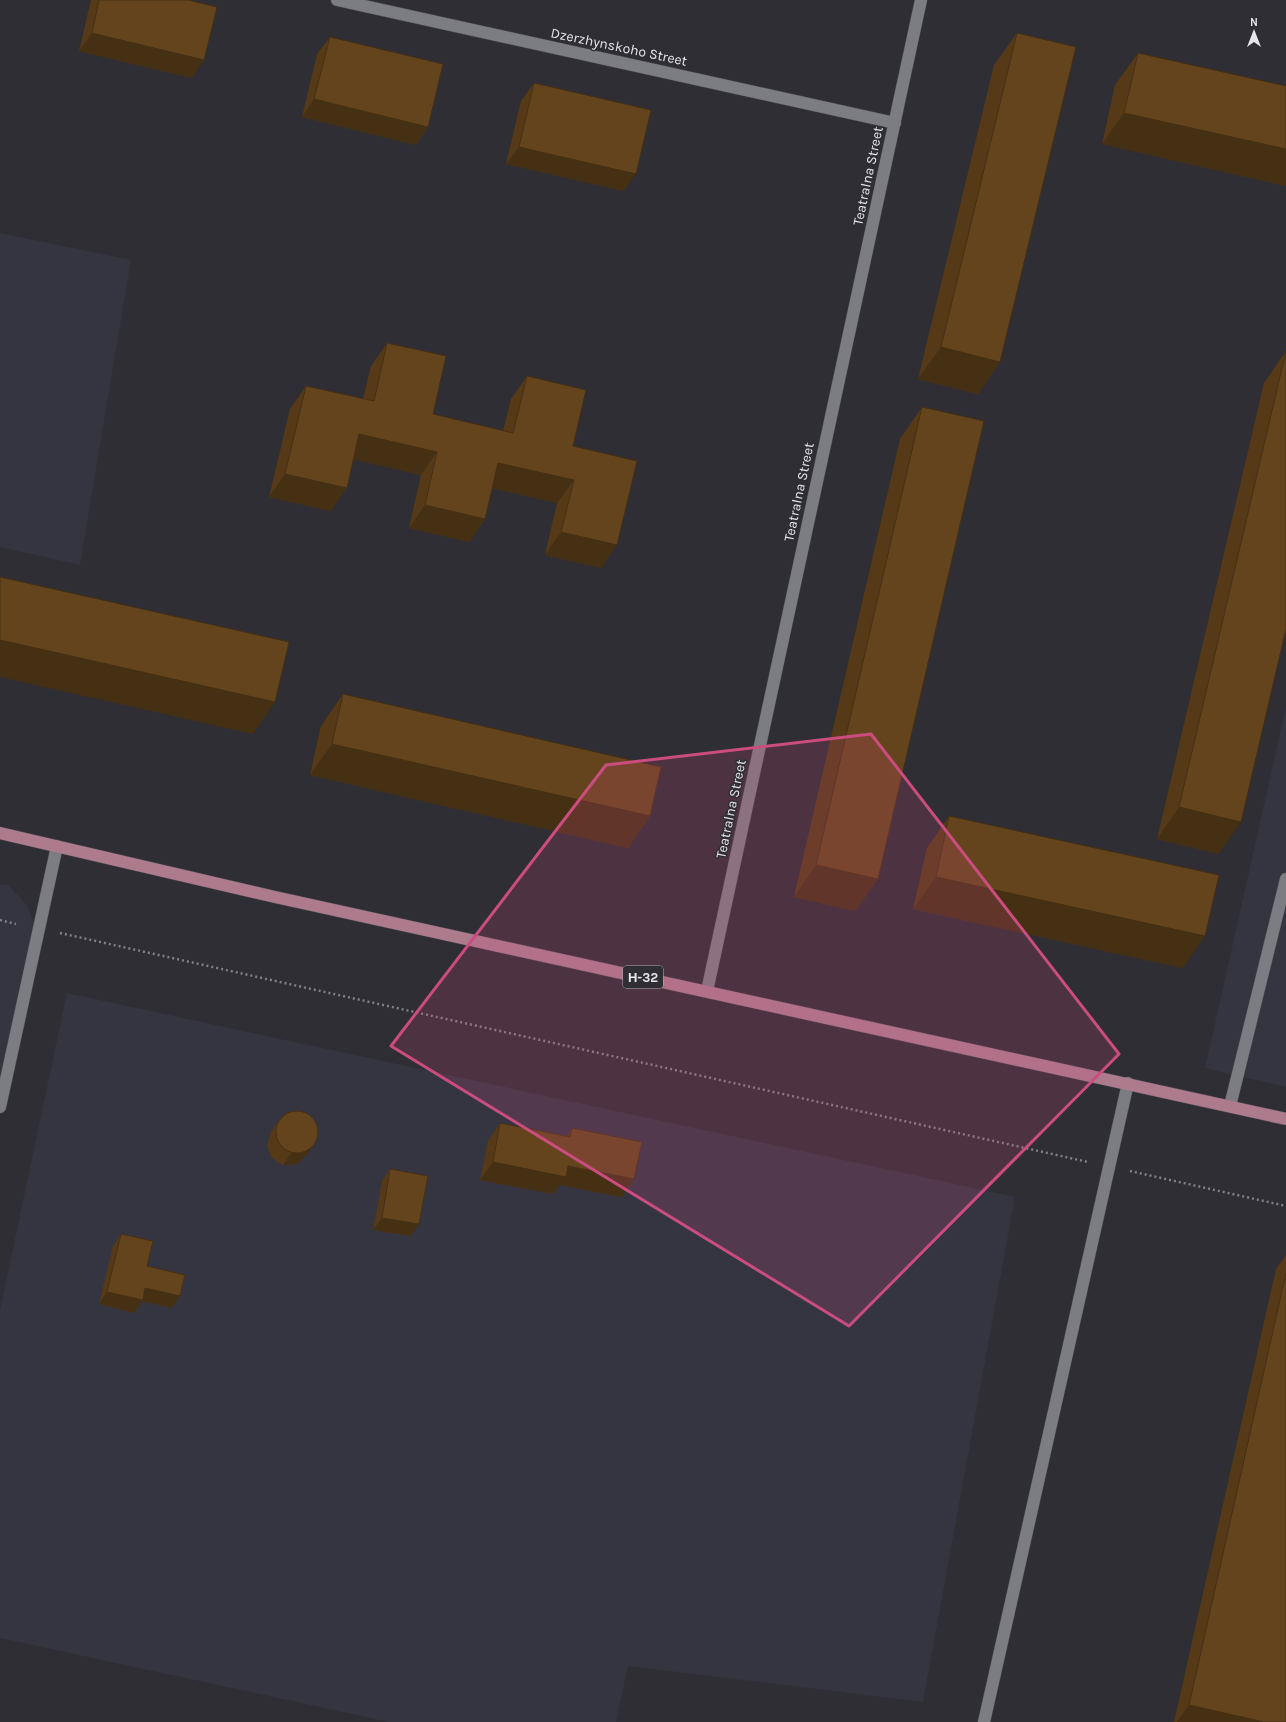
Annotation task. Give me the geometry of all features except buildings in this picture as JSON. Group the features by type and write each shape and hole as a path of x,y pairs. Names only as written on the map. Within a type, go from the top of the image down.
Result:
{"main road":[{"name":"Н-32","path":"0,833 275,897 1286,1118"}],"street":[{"name":"Dzerzhynskoho Street","path":"336,0 895,123"},
{"name":"Teatralna Street","path":"707,991 921,0"},
{"path":"0,1107 57,846"},
{"path":"1230,1106 1286,879"},
{"path":"984,1722 1128,1083"}],"path":[{"path":"0,920 19,924"},
{"path":"56,932 1286,1206"}],"highlighted area":[{"path":"871,734 1119,1054 849,1326 391,1046 606,765"}],"shaded area":[{"path":"0,233 131,260 80,565 0,547"},
{"path":"1286,707 1286,1087 1205,1068"},
{"path":"0,884 8,885 27,905 34,923 0,1081"},
{"path":"67,993 1015,1197 923,1702 628,1666 616,1722 389,1722 0,1638 0,1310"}]}
